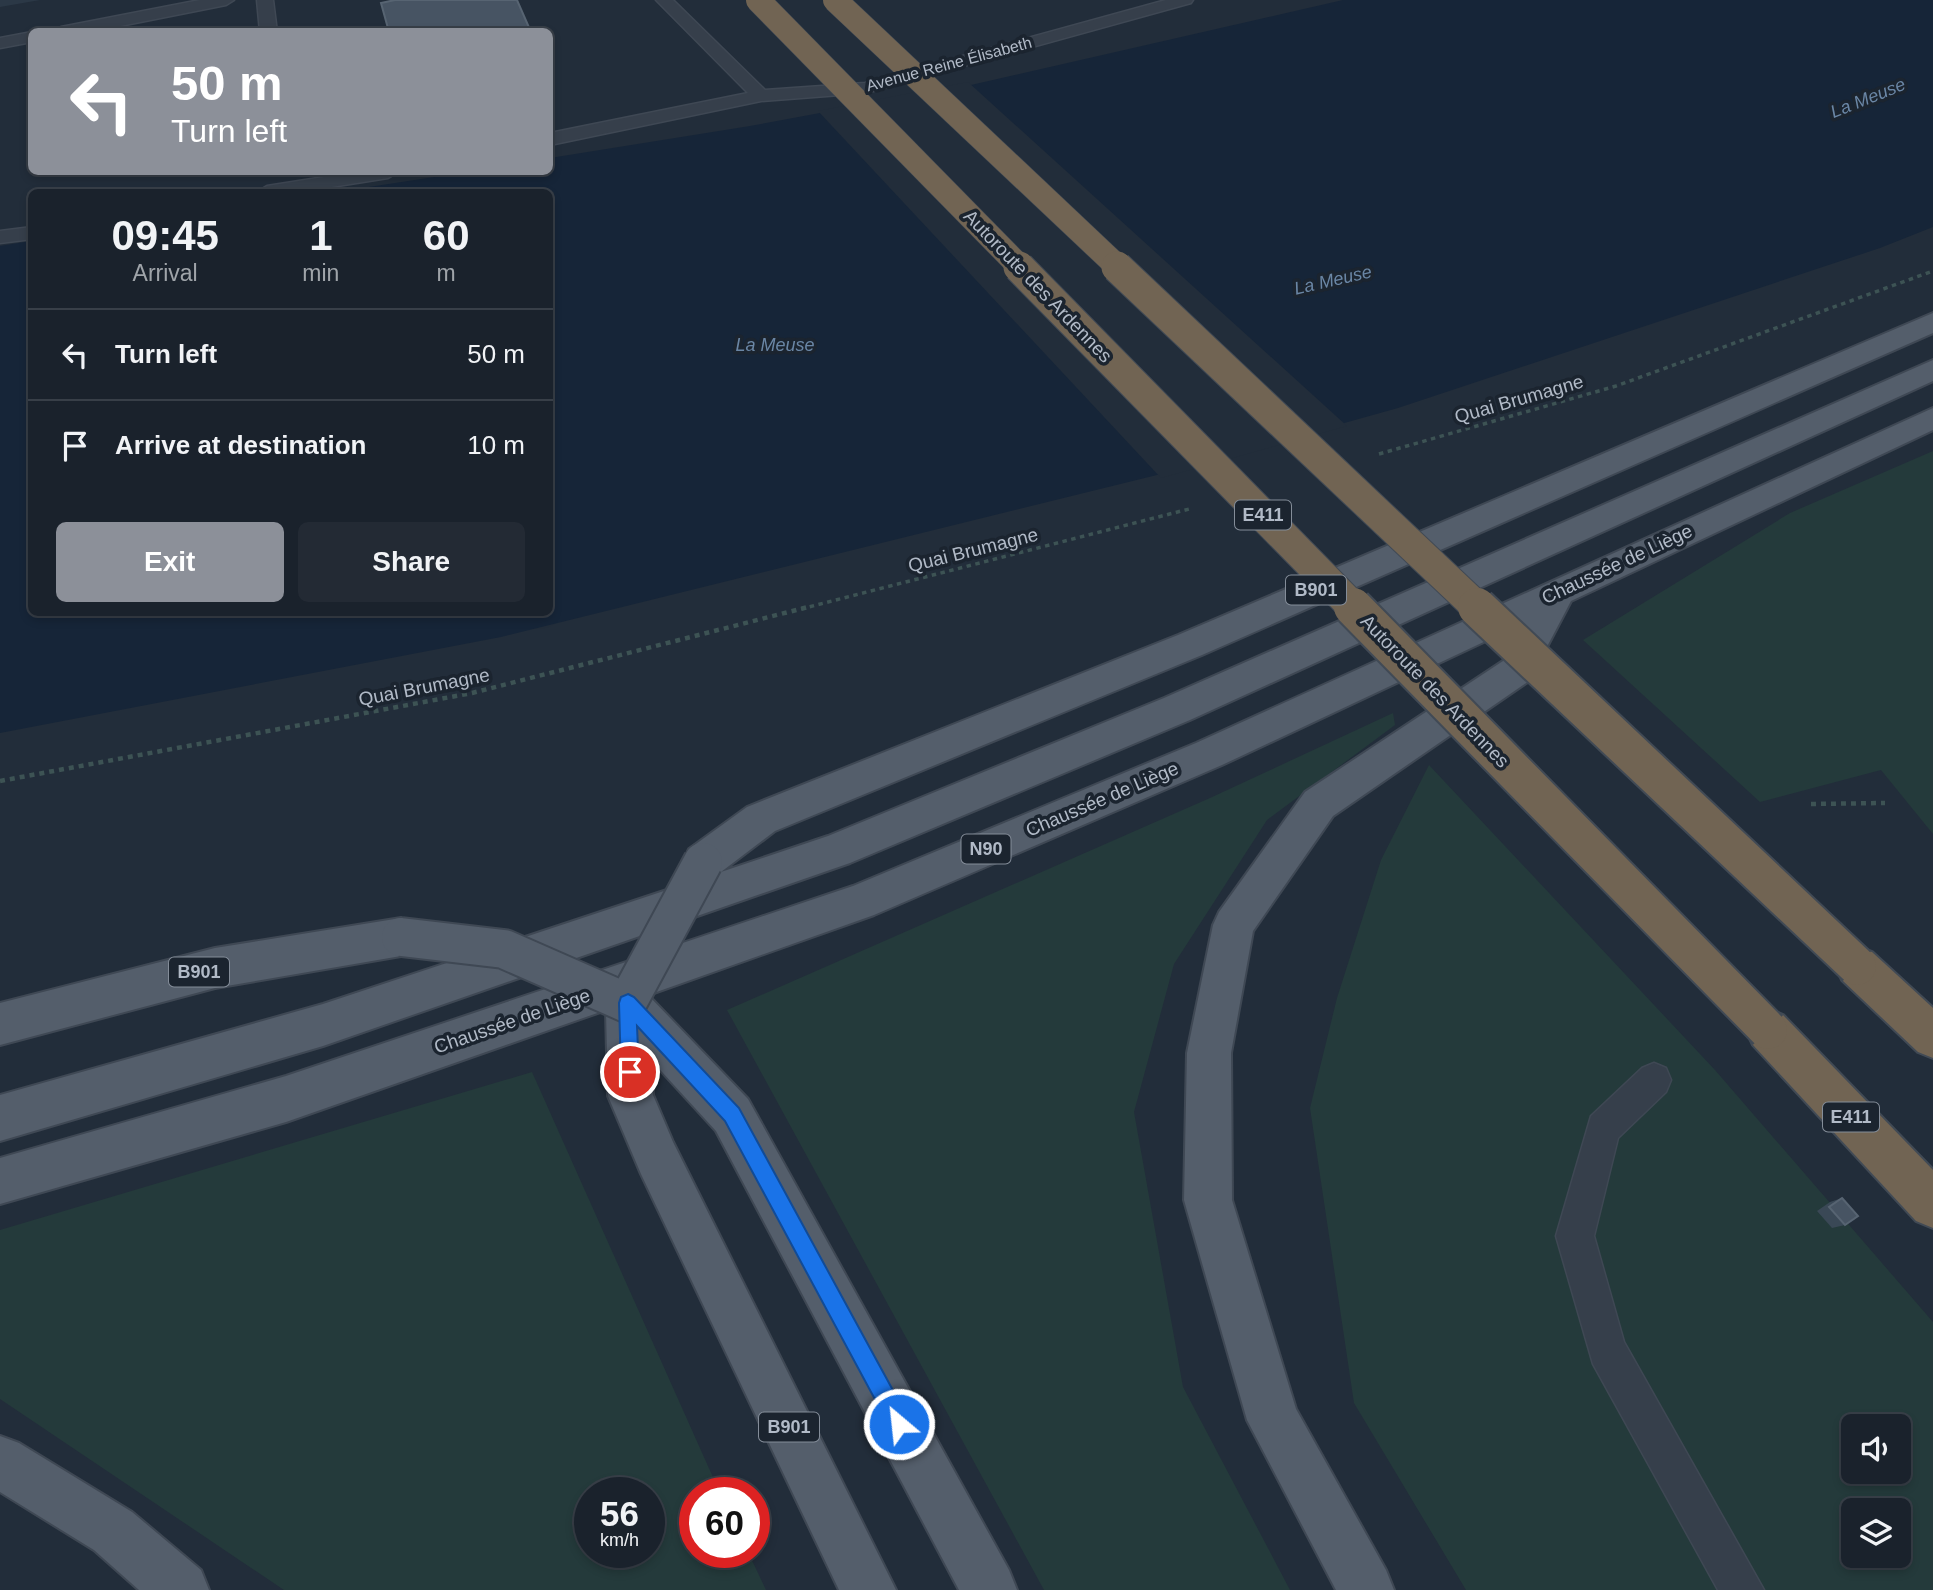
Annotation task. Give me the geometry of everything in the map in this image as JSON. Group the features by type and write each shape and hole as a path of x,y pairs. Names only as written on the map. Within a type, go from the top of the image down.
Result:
{"highway":[{"name":"Autoroute des Ardennes","path":"758,0 1768,1030 1933,1204"},
{"path":"835,0 1933,1037"}],"main road":[{"name":"B901","path":"868,1590 657,1158 631,1096 628,1003 703,862 761,819 1190,645 1933,322"},
{"path":"0,1118 323,1025 836,851 1177,709 1933,370"},
{"name":"Chaussée de Liège","path":"0,1181 286,1099 860,902 1209,754 1933,418"},
{"path":"1366,1590 1273,1420 1208,1200 1209,1053 1234,925 1319,804 1516,671 1559,591"},
{"name":"B901","path":"0,1024 215,968 401,937 504,950 628,1003 732,1115 989,1590"},
{"path":"0,1462 113,1531 181,1590"}],"lane":[{"path":"82,28 226,0"},
{"path":"265,0 268,28"},
{"path":"663,0 761,96"},
{"name":"Avenue Reine Élisabeth","path":"553,138 761,96 866,88 1185,0"},
{"path":"0,43 28,38"},
{"path":"285,189 370,175"},
{"path":"0,237 28,234"},
{"path":"1654,1080 1604,1128 1575,1236 1607,1350 1742,1590"}],"path":[{"name":"Quai Brumagne","path":"1377,454 1616,386 1933,271"},
{"name":"Quai Brumagne","path":"0,781 472,693 1204,504"},
{"path":"1811,804 1885,803"}],"green space":[{"path":"1933,451 1933,834 1881,770 1760,802 1583,640 1790,513"},
{"path":"1393,713 1395,725 1267,820 1174,964 1134,1112 1183,1387 1290,1590 1044,1590 727,1010 1210,798"},
{"path":"1429,765 1715,1070 1933,1322 1933,1590 1466,1590 1354,1403 1310,1108 1337,998 1381,860"},
{"path":"532,1072 713,1477 679,1477 679,1568 756,1568 766,1590 284,1590 0,1399 0,1230"}],"water":[{"name":"La Meuse","path":"1343,0 1933,0 1933,227 1880,248 1398,408 1161,474 501,637 0,733 0,246 28,241 28,616 553,616 553,189 356,189 447,175 553,175 553,158 750,126 971,85"}],"pier":[{"path":"968,82 1347,426 1161,478 818,111"}],"building":[{"path":"395,0 517,0 529,28 388,28 381,3"},
{"path":"1842,1198 1858,1216 1845,1225 1829,1207"}],"route":[{"path":"630,1072 628,1003 732,1115 899,1424"}]}
